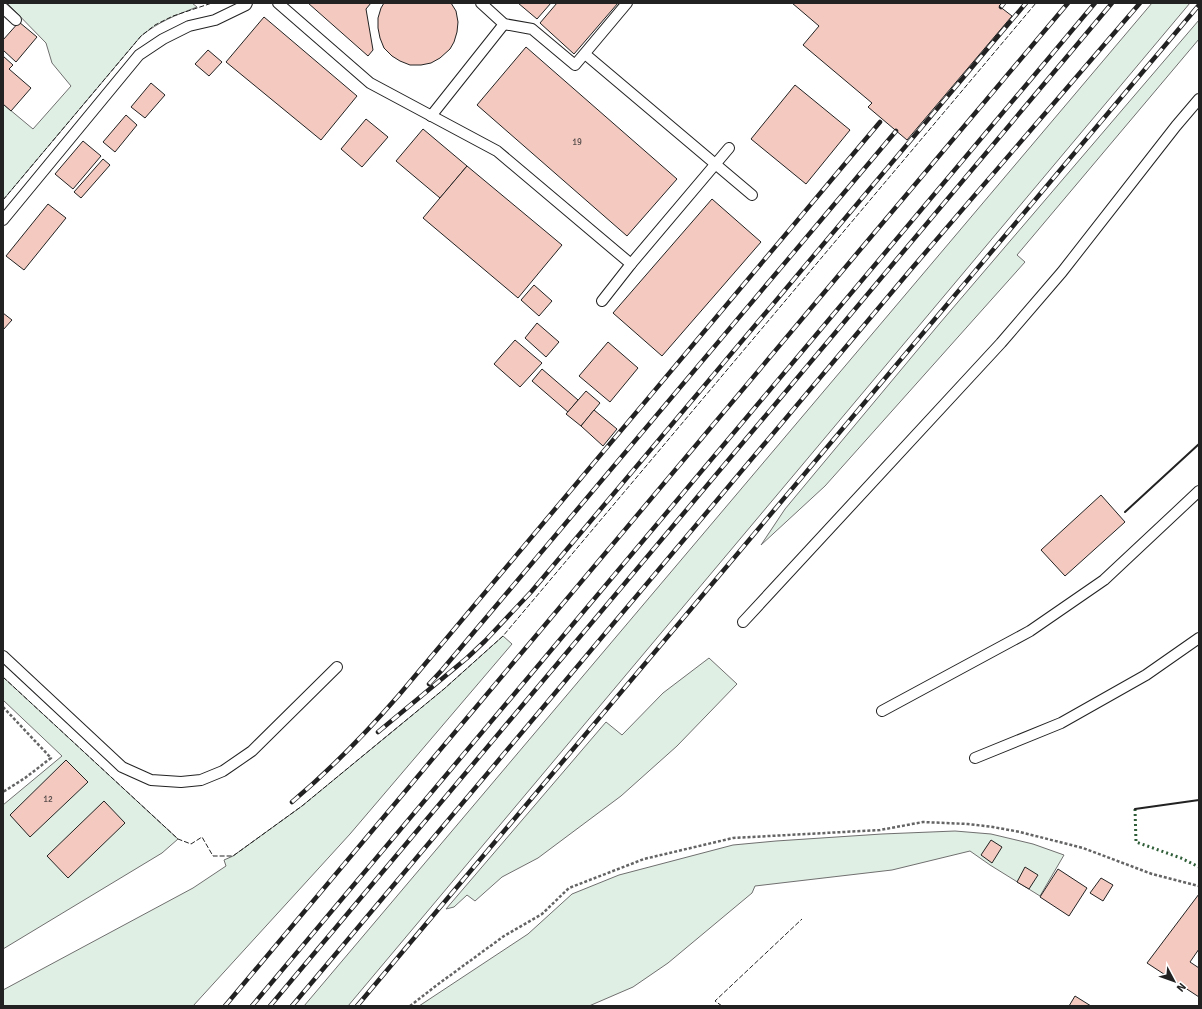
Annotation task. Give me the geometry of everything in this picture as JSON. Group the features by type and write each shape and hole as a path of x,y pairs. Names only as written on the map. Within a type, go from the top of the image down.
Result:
{"lane":[{"path":"3,220 139,55 163,39 189,26 215,20 246,5 247,3"},
{"path":"278,3 370,83 497,151 631,264"},
{"path":"481,3 504,24 532,29 575,66 627,3"},
{"path":"3,8 16,20"},
{"path":"431,116 504,24"},
{"path":"585,54 752,195"},
{"path":"743,622 1011,332 1062,272 1176,126 1199,99"},
{"path":"602,302 631,264 729,148"},
{"path":"882,711 1030,631 1104,580 1199,491"},
{"path":"975,758 1061,723 1146,676 1199,638"},
{"path":"3,656 122,767 151,780 181,782 201,780 223,771 252,751 337,667"}],"path":[{"path":"3,707 51,758 25,778 3,792"},
{"path":"410,1006 437,984 504,936 542,914 570,888 644,859 733,838 880,830 923,822 968,824 1020,832 1083,848 1152,874 1199,886"}],"green space":[{"path":"7,3 192,3 197,7 174,16 141,36 3,200 3,104 33,129 71,86 52,63 46,43"},
{"path":"1152,3 1190,3 348,1006 304,1006"},
{"path":"1199,20 1199,39 1017,255 1025,262 825,486 761,545 785,509 940,323"},
{"path":"503,636 512,644 350,834 193,1006 3,1006 3,990 193,888 226,866 224,860 233,856 302,806 444,689"},
{"path":"709,658 737,684 677,746 621,796 538,858 502,877 475,901 467,895 454,907 446,909 606,722 622,735 663,693"},
{"path":"3,677 178,839 162,853 3,949 3,805 62,756 3,700"},
{"path":"955,831 991,834 1033,844 1064,855 1040,896 970,851 892,870 755,886 752,893 668,963 633,987 589,1006 419,1006 528,934 572,894 619,875 733,845 882,834"}],"building":[{"path":"308,3 371,3 366,9 373,50 368,56"},
{"path":"384,3 451,3 456,11 458,22 457,32 450,49 440,58 431,63 421,65 410,65 392,56 384,48 378,28 378,18"},
{"path":"518,3 551,3 537,19"},
{"path":"557,3 618,3 574,54 540,23"},
{"path":"792,3 1002,3 999,6 1012,16 907,140 868,107 872,103 803,45 819,26"},
{"path":"264,17 357,96 321,140 226,62"},
{"path":"19,22 37,37 16,62 3,50 3,40"},
{"path":"526,47 677,179 627,236 477,105"},
{"path":"208,50 222,62 209,76 195,64"},
{"path":"3,56 13,65 9,69 31,88 11,111 3,104"},
{"path":"151,83 165,95 145,118 131,107"},
{"path":"795,85 850,130 806,184 751,139"},
{"path":"126,115 137,125 115,152 103,142"},
{"path":"366,119 388,137 362,167 341,149"},
{"path":"423,129 467,166 440,198 396,161"},
{"path":"83,141 101,156 73,189 55,174"},
{"path":"103,159 110,165 81,198 74,192"},
{"path":"467,166 562,245 518,298 423,218"},
{"path":"712,199 761,242 662,356 613,313"},
{"path":"48,204 66,218 24,270 6,256"},
{"path":"534,285 552,301 539,316 521,300"},
{"path":"3,313 12,320 3,330"},
{"path":"537,323 559,342 546,357 525,338"},
{"path":"515,340 542,363 520,387 494,364"},
{"path":"608,342 638,368 610,402 579,376"},
{"path":"542,369 578,400 568,412 532,381"},
{"path":"586,391 600,403 581,426 566,414"},
{"path":"594,410 617,429 603,446 581,426"},
{"path":"1101,495 1125,522 1065,576 1041,550"},
{"path":"66,760 88,782 30,837 10,815"},
{"path":"104,801 125,823 68,878 47,856"},
{"path":"991,840 1002,847 992,863 981,855"},
{"path":"1025,867 1038,875 1029,889 1017,882"},
{"path":"1058,869 1087,888 1069,916 1040,897"},
{"path":"1101,878 1113,885 1103,901 1090,893"},
{"path":"1199,894 1199,949 1190,962 1199,968 1199,997 1147,963"},
{"path":"1075,996 1091,1006 1069,1006"}],"railway":[{"path":"1001,7 1004,3"},
{"path":"378,732 467,658 531,592 1026,3"},
{"path":"225,1006 1068,3"},
{"path":"252,1006 1095,3"},
{"path":"270,1006 1112,3"},
{"path":"292,1006 913,267 1140,3"},
{"path":"357,1006 1199,5"},
{"path":"292,802 321,777 399,695 880,122"},
{"path":"429,684 896,131"}],"hedge":[{"path":"1135,809 1136,842 1181,858 1199,867"}],"fence":[{"path":"3,200 141,36 155,25 173,16 212,3"},
{"path":"3,677 178,839 191,844 202,837 213,856 233,856 302,806 444,689 503,636 1036,3"},
{"path":"722,1006 715,1001 802,919"}],"wall":[{"path":"1125,512 1199,444"},
{"path":"1135,809 1199,800"}]}
